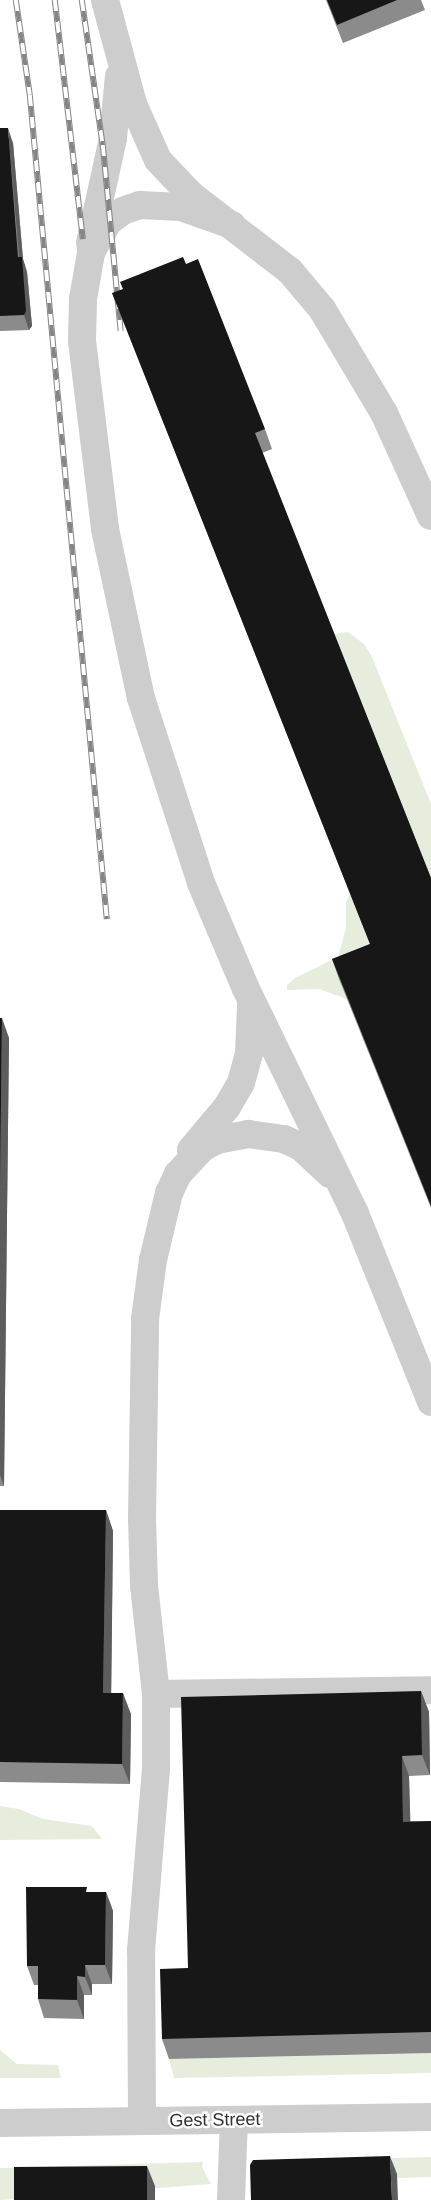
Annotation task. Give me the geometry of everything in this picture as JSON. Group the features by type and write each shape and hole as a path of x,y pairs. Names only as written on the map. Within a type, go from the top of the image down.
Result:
{"street":[{"path":"107,7 133,104 150,146 178,183 290,271 337,331 384,413 431,516"},
{"path":"107,7 118,60 118,101 91,234 83,299 84,374 94,459 130,656 186,844 246,989 354,1211 431,1402"},
{"path":"83,299 96,242 108,222 123,211 140,205 170,206 206,214 232,225"},
{"path":"142,2121 141,1950 154,1815 156,1694 143,1562 145,1319 157,1244 169,1193 192,1149 227,1107 241,1083 251,1040 251,1009 246,989"},
{"path":"178,1174 202,1148 217,1140 248,1134 268,1134 301,1147 320,1162 354,1211"},
{"path":"156,1694 431,1690"},
{"name":"Gest Street","path":"0,2123 431,2117"},
{"path":"231,2200 234,2120"}],"green space":[{"path":"348,632 364,644 372,657 431,804 431,880 333,634"},
{"path":"350,894 378,964 347,999 319,989 287,990 287,985 295,978 338,957 346,928 346,902"},
{"path":"0,1806 19,1809 43,1819 92,1826 102,1839 0,1840"},
{"path":"0,2050 17,2064 58,2065 61,2078 0,2078"},
{"path":"431,2053 431,2073 174,2078 169,2059"},
{"path":"431,2157 431,2177 397,2178 397,2174 280,2178 392,2169 392,2158"},
{"path":"203,2162 202,2167 211,2184 0,2200 0,2168"}],"building":[{"path":"327,0 397,0 337,25"},
{"path":"0,128 8,128 18,257 22,257 26,311 24,315 0,316"},
{"path":"183,257 186,264 198,259 265,429 255,433 431,878 431,1206 332,959 370,944 112,293 123,289 120,282"},
{"path":"0,1018 2,1018 0,1188"},
{"path":"0,1510 106,1510 103,1693 123,1693 122,1764 0,1762"},
{"path":"421,1691 422,1755 402,1756 403,1822 431,1821 431,2032 162,2039 160,1969 188,1968 181,1697"},
{"path":"26,1887 87,1887 86,1892 106,1892 105,1965 85,1965 85,1977 77,1976 77,2000 38,1999 38,1966 27,1966"},
{"path":"390,2156 392,2200 251,2200 250,2165 253,2160"},
{"path":"147,2166 147,2200 14,2200 14,2167"}],"railway":[{"path":"16,0 30,95 107,919"},
{"path":"55,0 83,239"},
{"path":"82,0 103,145 121,331"}]}
